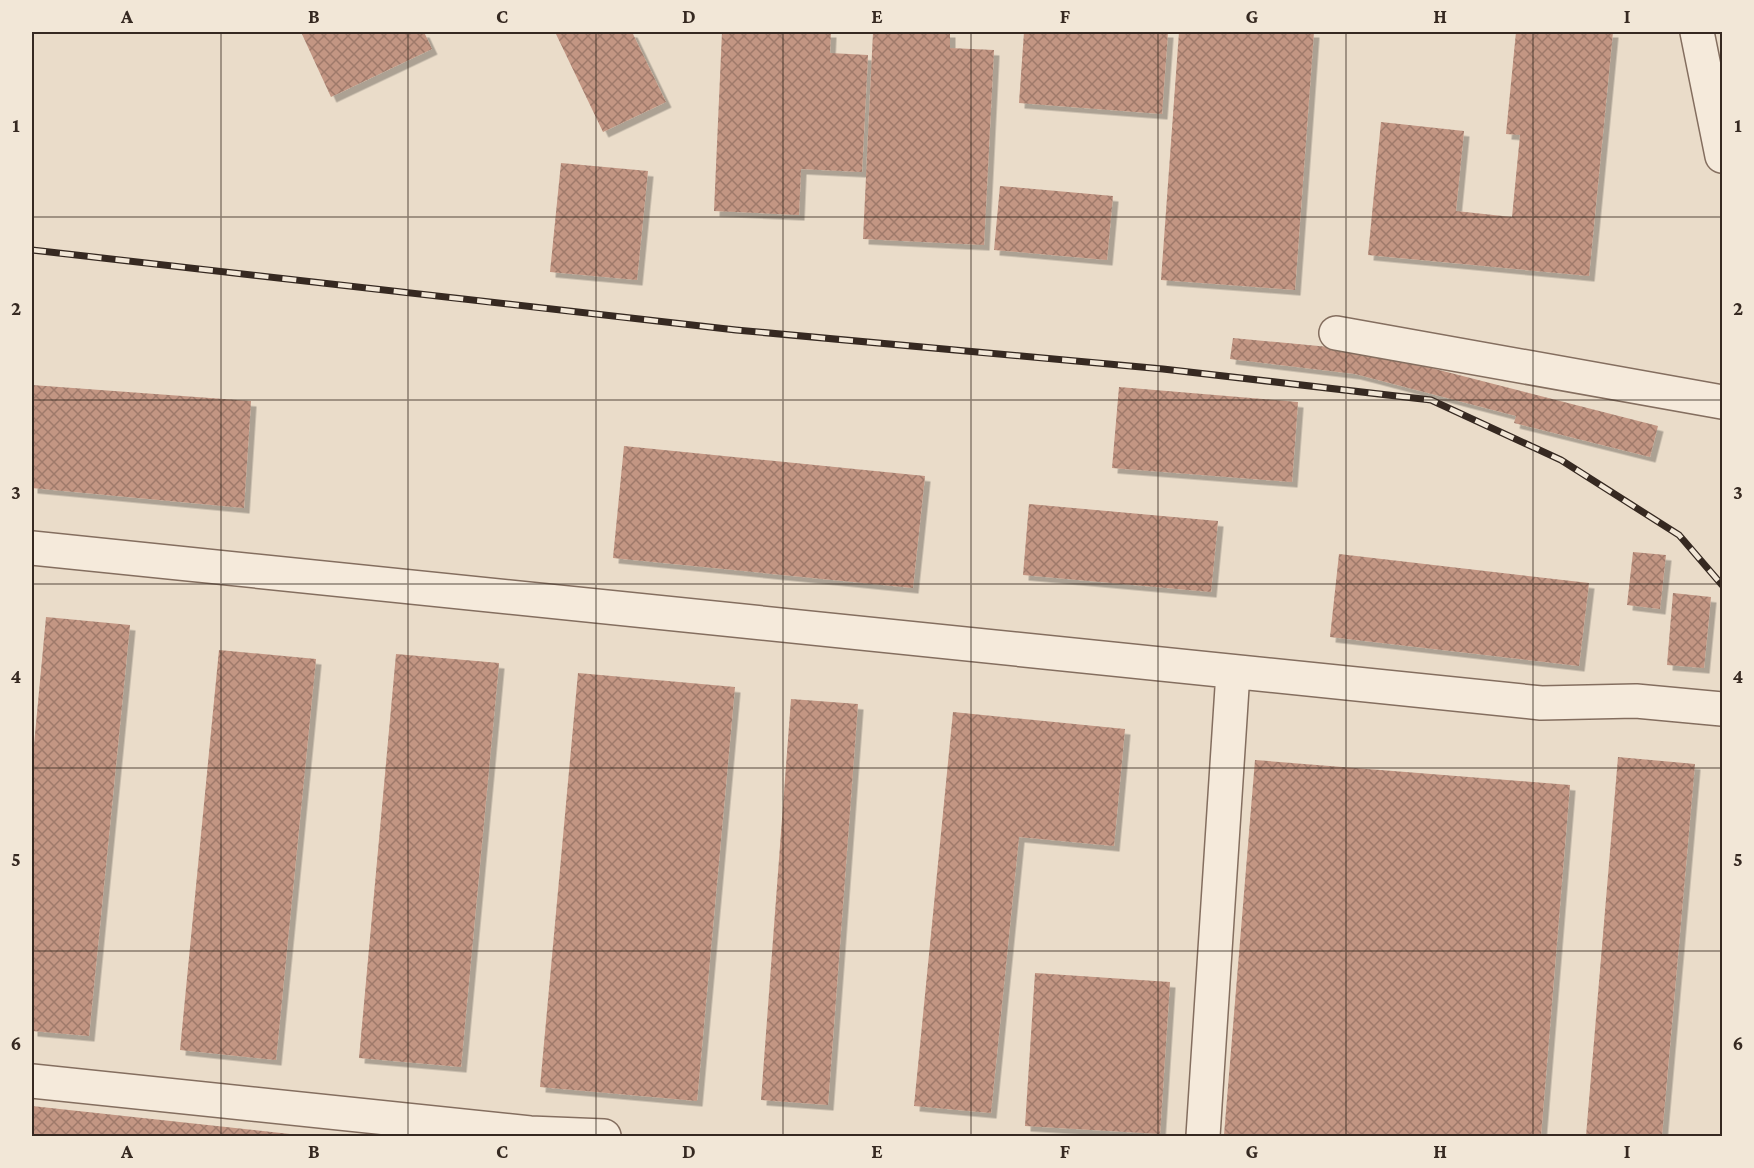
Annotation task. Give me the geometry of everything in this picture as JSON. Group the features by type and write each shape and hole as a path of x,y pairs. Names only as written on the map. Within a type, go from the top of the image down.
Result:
{"lane":[{"path":"1697,32 1722,156"},
{"path":"1336,333 1722,402"},
{"path":"32,548 1541,704 1636,700 1722,709"},
{"path":"1203,1137 1233,672"},
{"path":"32,1081 530,1135 604,1137"}],"building":[{"path":"301,32 424,32 432,49 331,97"},
{"path":"555,32 632,32 666,102 603,132"},
{"path":"722,32 831,32 830,53 868,55 862,172 801,169 799,215 714,211"},
{"path":"873,32 950,32 950,48 994,50 984,245 863,239"},
{"path":"1024,32 1168,32 1162,114 1019,103"},
{"path":"1179,32 1314,32 1295,290 1161,280"},
{"path":"1516,32 1613,32 1589,276 1368,255 1381,122 1464,131 1456,211 1512,217 1520,135 1506,134"},
{"path":"561,163 648,171 637,280 550,272"},
{"path":"1000,186 1113,196 1107,260 994,250"},
{"path":"1233,338 1361,350 1658,426 1650,457 1514,423 1516,416 1355,374 1230,359"},
{"path":"32,385 251,401 244,508 32,488"},
{"path":"1119,387 1298,402 1292,482 1112,468"},
{"path":"624,446 925,476 913,588 613,558"},
{"path":"1029,504 1218,521 1211,592 1023,575"},
{"path":"1633,552 1666,555 1660,609 1627,605"},
{"path":"1339,554 1589,583 1579,666 1330,637"},
{"path":"1673,593 1711,597 1704,668 1667,665"},
{"path":"46,617 130,625 89,1036 32,1031 32,766"},
{"path":"219,650 316,659 276,1060 180,1050"},
{"path":"396,654 499,663 461,1067 359,1058"},
{"path":"578,673 735,687 697,1101 540,1087"},
{"path":"791,699 858,704 828,1105 761,1100"},
{"path":"953,712 1125,729 1114,846 1019,837 991,1113 914,1106"},
{"path":"1618,757 1695,764 1662,1136 1586,1136"},
{"path":"1255,760 1570,785 1541,1136 1224,1135"},
{"path":"1035,973 1170,982 1160,1134 1025,1126"},
{"path":"32,1106 299,1135 299,1136 32,1136"}],"railway":[{"path":"32,250 736,330 1163,369 1431,400 1561,460 1679,535 1722,585"}]}
